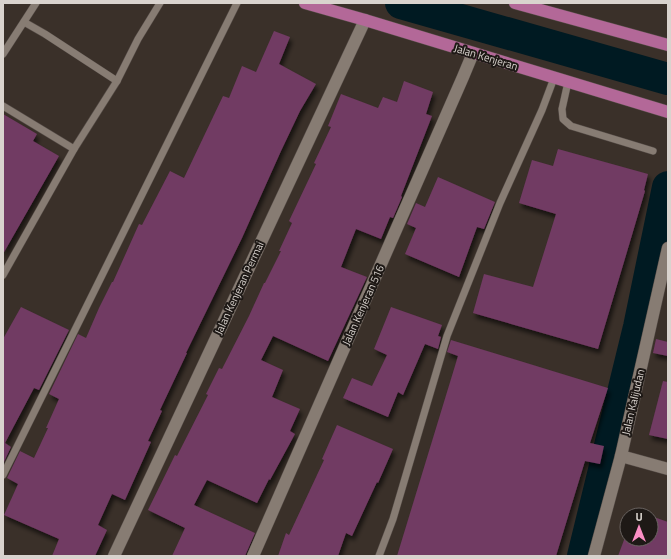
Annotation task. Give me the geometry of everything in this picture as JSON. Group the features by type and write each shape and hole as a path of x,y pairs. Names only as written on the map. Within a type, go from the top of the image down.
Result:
{"main road":[{"name":"Jalan Kenjeran","path":"305,3 668,112"},
{"path":"515,3 538,6 668,44"}],"street":[{"name":"Jalan Kenjeran Permai","path":"114,556 365,20"},
{"name":"Jalan Kenjeran 516","path":"253,556 473,53"},
{"name":"Jalan Kalijudan","path":"594,556 620,456 668,248"},
{"path":"620,456 668,469"}],"lane":[{"path":"3,54 36,3"},
{"path":"3,276 74,149 117,81 138,39 160,3"},
{"path":"3,475 237,3"},
{"path":"24,22 117,81"},
{"path":"379,556 393,519 447,336 500,203 542,110 554,78"},
{"path":"568,82 562,109 563,119 571,126 653,151"},
{"path":"3,106 74,149"}],"building":[{"path":"274,31 290,37 279,64 316,84 300,111 242,238 186,353 160,410 162,411 148,441 151,442 125,500 112,494 98,525 107,530 95,556 52,556 59,539 4,515 18,484 7,478 20,451 34,458 59,399 49,394 78,334 86,338 139,224 142,225 170,171 184,178 223,96 229,98 242,66 256,72"},
{"path":"404,81 433,92 426,114 432,116 401,196 402,197 393,218 390,217 381,239 356,229 341,267 367,277 328,361 273,336 261,360 283,370 272,397 300,409 290,431 295,434 257,503 207,480 194,505 255,533 245,556 172,556 185,528 148,510 175,455 177,456 208,395 206,394 219,368 222,369 281,251 279,251 292,223 289,221 316,164 314,163 331,127 328,126 341,94 378,108 383,97 397,102"},
{"path":"3,114 37,134 33,141 59,156 3,254"},
{"path":"558,149 648,174 645,191 598,349 473,313 484,274 533,287 556,214 519,203 532,160 553,166"},
{"path":"438,177 495,202 484,229 477,227 459,277 405,254 416,228 407,224 416,203 425,207"},
{"path":"21,307 69,330 39,390 34,388 5,443 11,447 3,464 3,339"},
{"path":"391,307 442,325 438,336 441,337 438,349 425,344 403,395 398,392 388,417 343,398 352,378 372,386 387,355 374,349"},
{"path":"656,339 668,342 668,356 653,353"},
{"path":"451,340 608,388 590,443 604,446 600,464 585,461 556,556 397,556 458,356 447,352"},
{"path":"663,381 668,382 668,439 649,435"},
{"path":"337,425 393,449 378,483 377,482 352,536 346,533 338,556 278,556 286,533 289,535 324,460 322,459"},
{"path":"659,519 668,522 668,556 618,556 621,547 659,547"}],"waterway":[{"path":"401,3 668,79"},
{"path":"583,556 639,327 668,187"}]}
